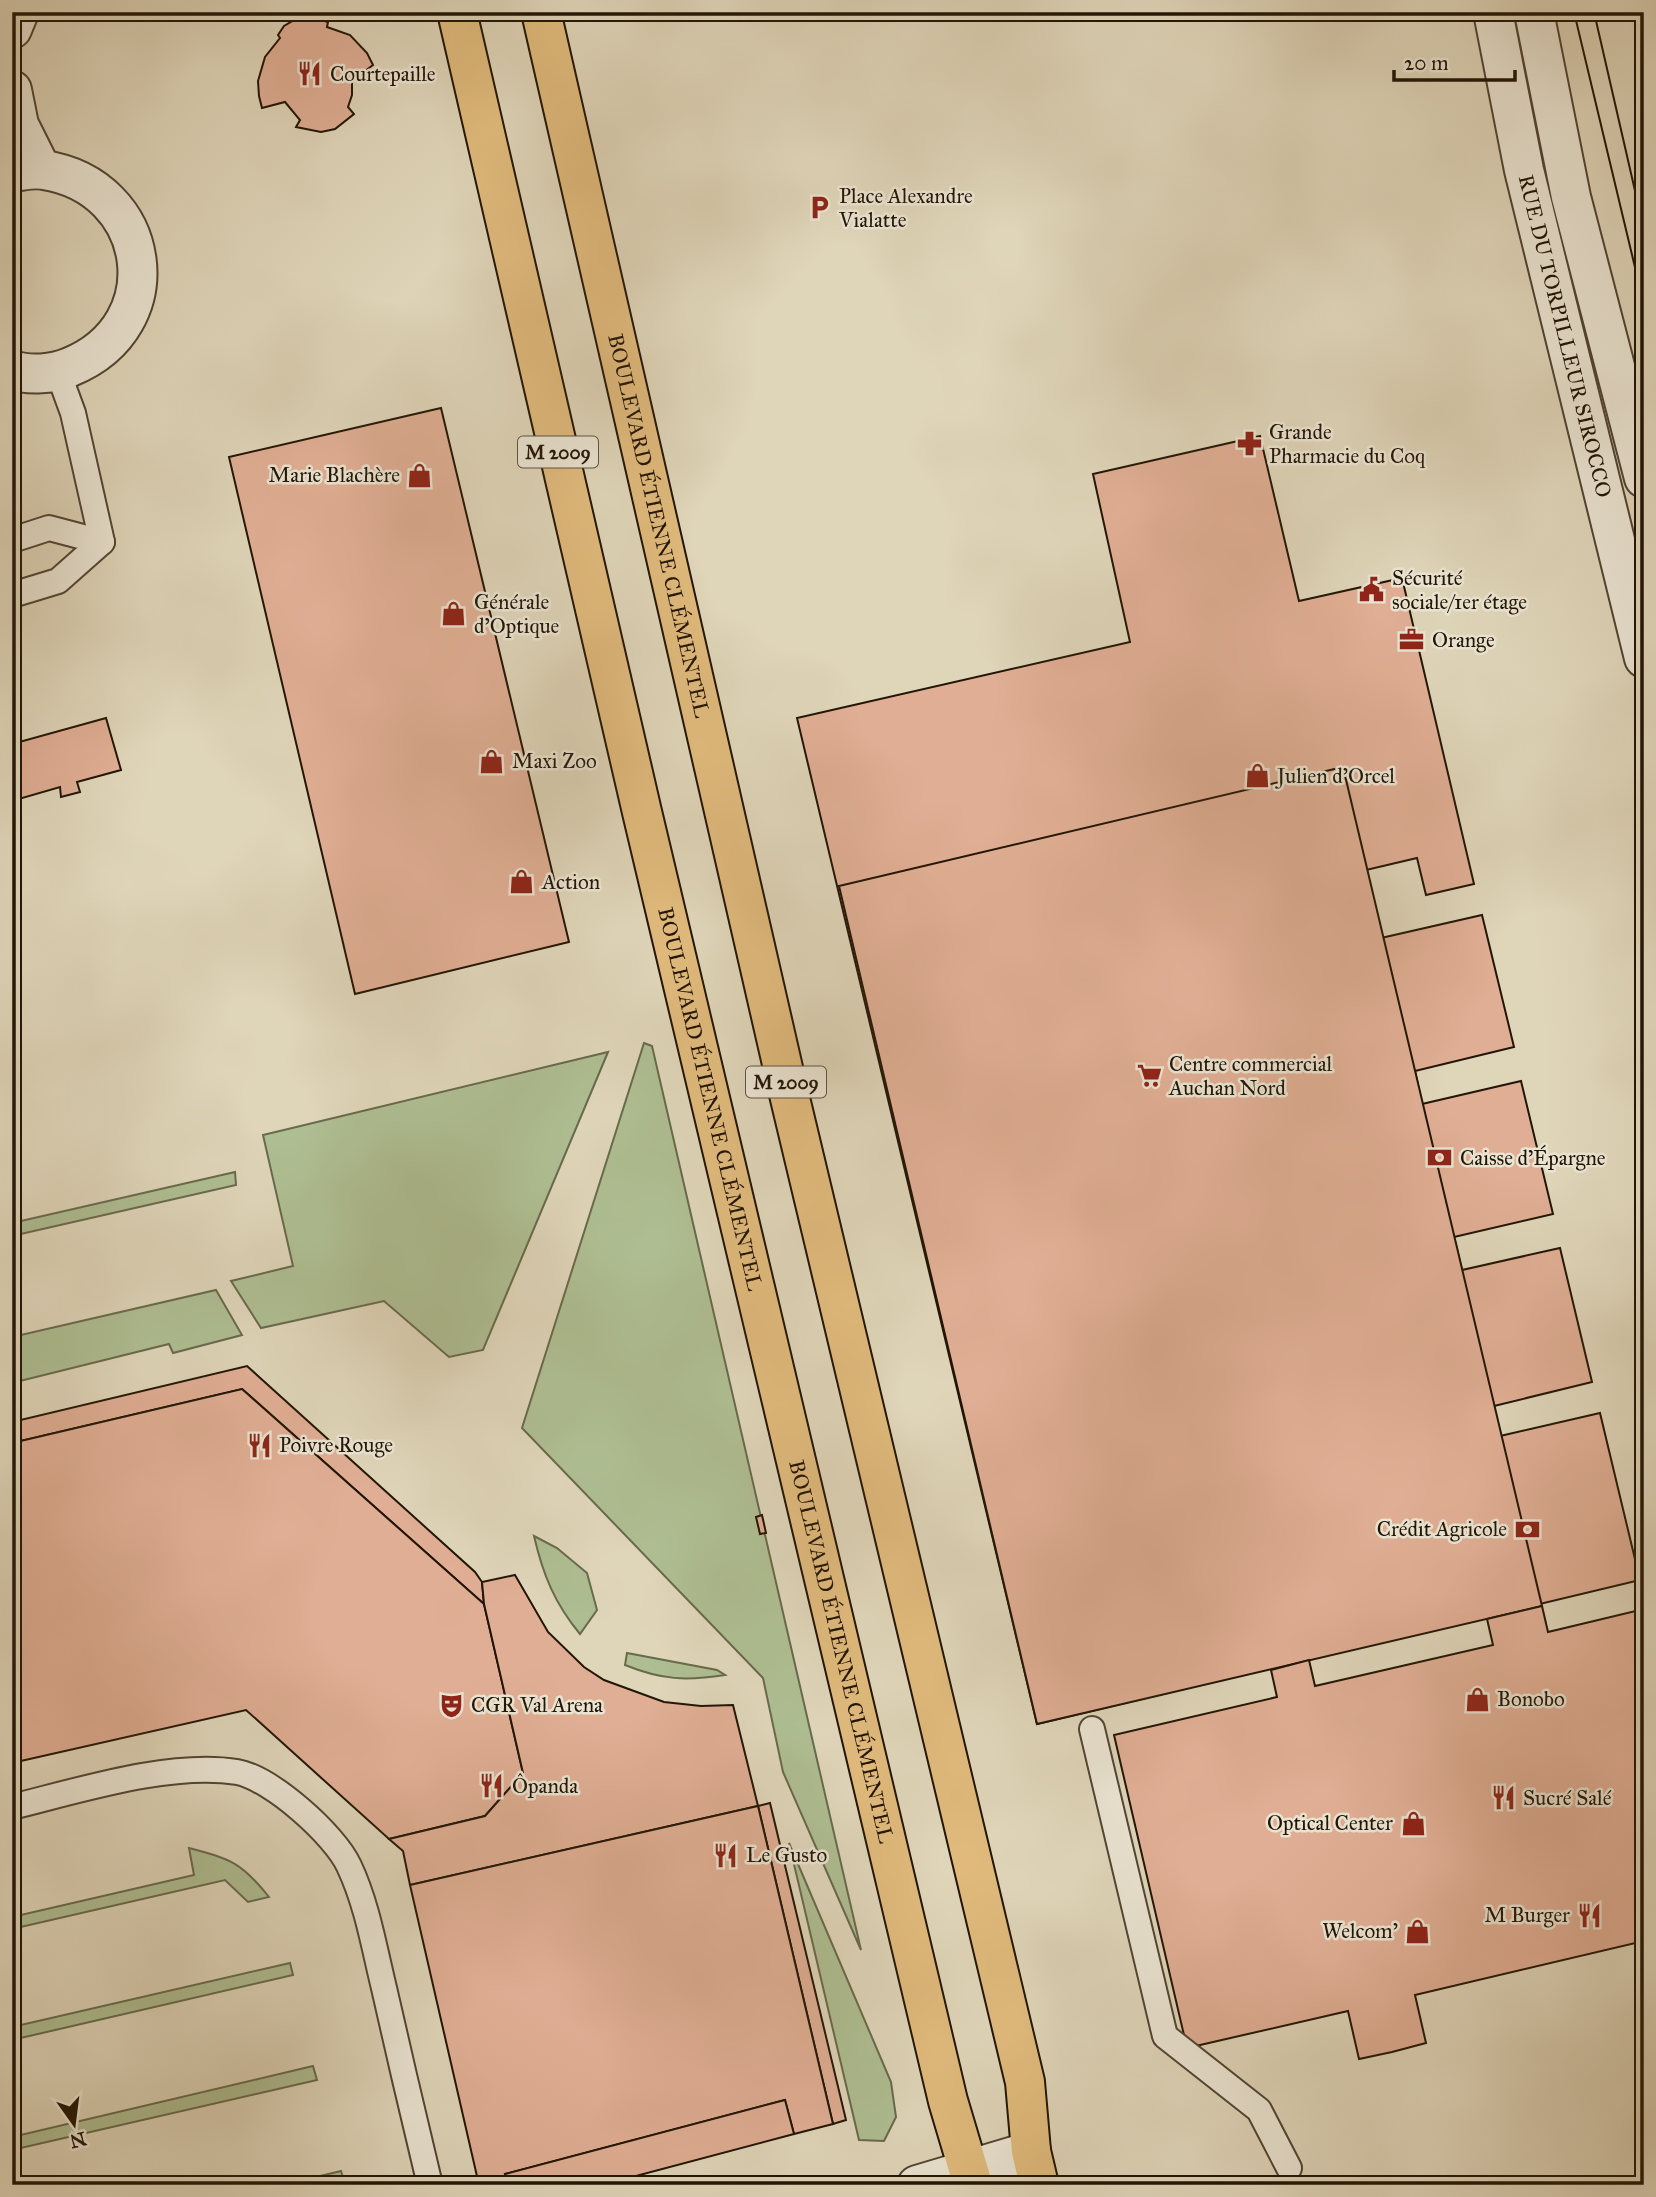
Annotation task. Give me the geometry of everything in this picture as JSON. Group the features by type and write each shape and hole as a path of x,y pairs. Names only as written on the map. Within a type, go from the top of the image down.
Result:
{"main road":[{"name":"BOULEVARD ÉTIENNE CLÉMENTEL","path":"457,12 654,865 948,2101 970,2176"},
{"name":"BOULEVARD ÉTIENNE CLÉMENTEL","path":"541,12 791,1103 1026,2082 1035,2168"}],"street":[{"path":"12,29 19,12"},
{"name":"RUE DU TORPILLEUR SIROCCO","path":"1493,12 1524,170 1644,659"},
{"name":"RUE DU TORPILLEUR SIROCCO","path":"1534,12 1571,197 1644,478"},
{"path":"12,90 27,171 73,176 101,192 123,216 136,251 138,277 131,311 114,339 88,360 58,372 12,370"},
{"path":"917,2185 1035,2168"}],"lane":[{"path":"58,372 73,413 102,542"},
{"path":"12,540 49,528 102,542"},
{"path":"12,596 58,581 102,542"},
{"path":"1092,1729 1165,2036 1259,2110 1289,2168"},
{"path":"12,1807 131,1779 186,1772 239,1772 279,1793 318,1827 348,1863 366,1914 430,2185"}],"green space":[{"path":"644,1043 652,1046 861,1950 783,1772 763,1678 522,1428"},
{"path":"608,1052 483,1350 449,1357 384,1301 261,1328 231,1281 293,1266 263,1135"},
{"path":"235,1172 236,1185 12,1236 12,1223"},
{"path":"216,1290 242,1335 173,1353 169,1344 12,1383 12,1337"},
{"path":"534,1536 557,1548 587,1573 597,1610 580,1634 551,1588"},
{"path":"627,1653 717,1670 725,1675 686,1678 651,1674 625,1665"},
{"path":"789,1843 891,2082 896,2117 884,2141 859,2140"},
{"path":"189,1848 235,1864 269,1897 248,1902 225,1880 12,1929 12,1917 194,1875"},
{"path":"290,1963 293,1975 12,2040 12,2027"},
{"path":"313,2066 317,2080 12,2150 12,2137"},
{"path":"341,2171 345,2184 283,2185"}],"building":[{"name":"Courtepaille","path":"306,12 307,16 328,22 327,27 350,35 367,53 373,65 352,81 352,95 348,107 354,114 335,129 321,132 296,127 300,120 285,102 262,108 259,96 258,81 265,57 280,38 278,35 284,26 294,20 292,15"},
{"path":"441,408 569,942 355,994 229,457"},
{"name":"Centre commercial Auchan Nord","path":"1260,436 1299,601 1402,578 1474,884 1426,895 1417,858 1366,870 1381,938 1482,915 1514,1047 1415,1071 1422,1104 1521,1081 1553,1214 1454,1237 1462,1270 1560,1248 1592,1382 1494,1406 1500,1436 1600,1413 1640,1580 1037,1724 797,718 1130,642 1093,474"},
{"path":"106,718 121,770 77,782 80,792 61,797 60,787 12,801 12,744"},
{"name":"Centre commercial Auchan Nord","path":"1343,767 1542,1606 1037,1724 839,886"},
{"path":"247,1366 475,1572 482,1582 484,1604 242,1389 12,1443 12,1422"},
{"path":"242,1389 484,1604 523,1773 485,1816 389,1839 246,1710 12,1763 12,1443"},
{"path":"762,1515 766,1533 760,1534 756,1517"},
{"path":"515,1575 548,1632 584,1667 604,1680 664,1702 701,1706 733,1705 758,1806 410,1885 403,1851 389,1839 485,1816 523,1773 484,1604 482,1582"},
{"path":"1542,1606 1548,1632 1644,1609 1644,1941 1415,1995 1426,2043 1392,2052 1359,2059 1348,2011 1187,2048 1114,1735 1277,1697 1271,1670 1309,1660 1315,1686 1493,1645 1487,1619"},
{"path":"770,1803 846,2120 833,2124 758,1806"},
{"path":"758,1806 833,2124 794,2134 785,2100 505,2174 508,2185 479,2185 410,1885"},
{"path":"785,2100 794,2134 602,2185 508,2185 505,2174"}],"tram line":[{"path":"1574,12 1644,305"},
{"path":"1594,12 1644,230"}],"place":[{"name":"Courtepaille","path":"310,74"},
{"name":"Place Alexandre Vialatte","path":"819,208"},
{"name":"Grande Pharmacie du Coq","path":"1249,444"},
{"name":"Marie Blachère","path":"420,475"},
{"name":"Sécurité sociale/1er étage","path":"1372,590"},
{"name":"Générale d'Optique","path":"454,614"},
{"name":"Orange","path":"1412,640"},
{"name":"Maxi Zoo","path":"492,761"},
{"name":"Julien d'Orcel","path":"1257,776"},
{"name":"Action","path":"522,882"},
{"name":"Centre commercial Auchan Nord","path":"1149,1076"},
{"name":"Caisse d'Épargne","path":"1440,1158"},
{"name":"Poivre Rouge","path":"259,1445"},
{"name":"Crédit Agricole","path":"1527,1529"},
{"name":"Bonobo","path":"1477,1699"},
{"name":"CGR Val Arena","path":"451,1705"},
{"name":"Ôpanda","path":"492,1786"},
{"name":"Sucré Salé","path":"1503,1798"},
{"name":"Optical Center","path":"1413,1823"},
{"name":"Le Gusto","path":"726,1855"},
{"name":"M Burger","path":"1590,1915"},
{"name":"Welcom'","path":"1418,1931"}]}
